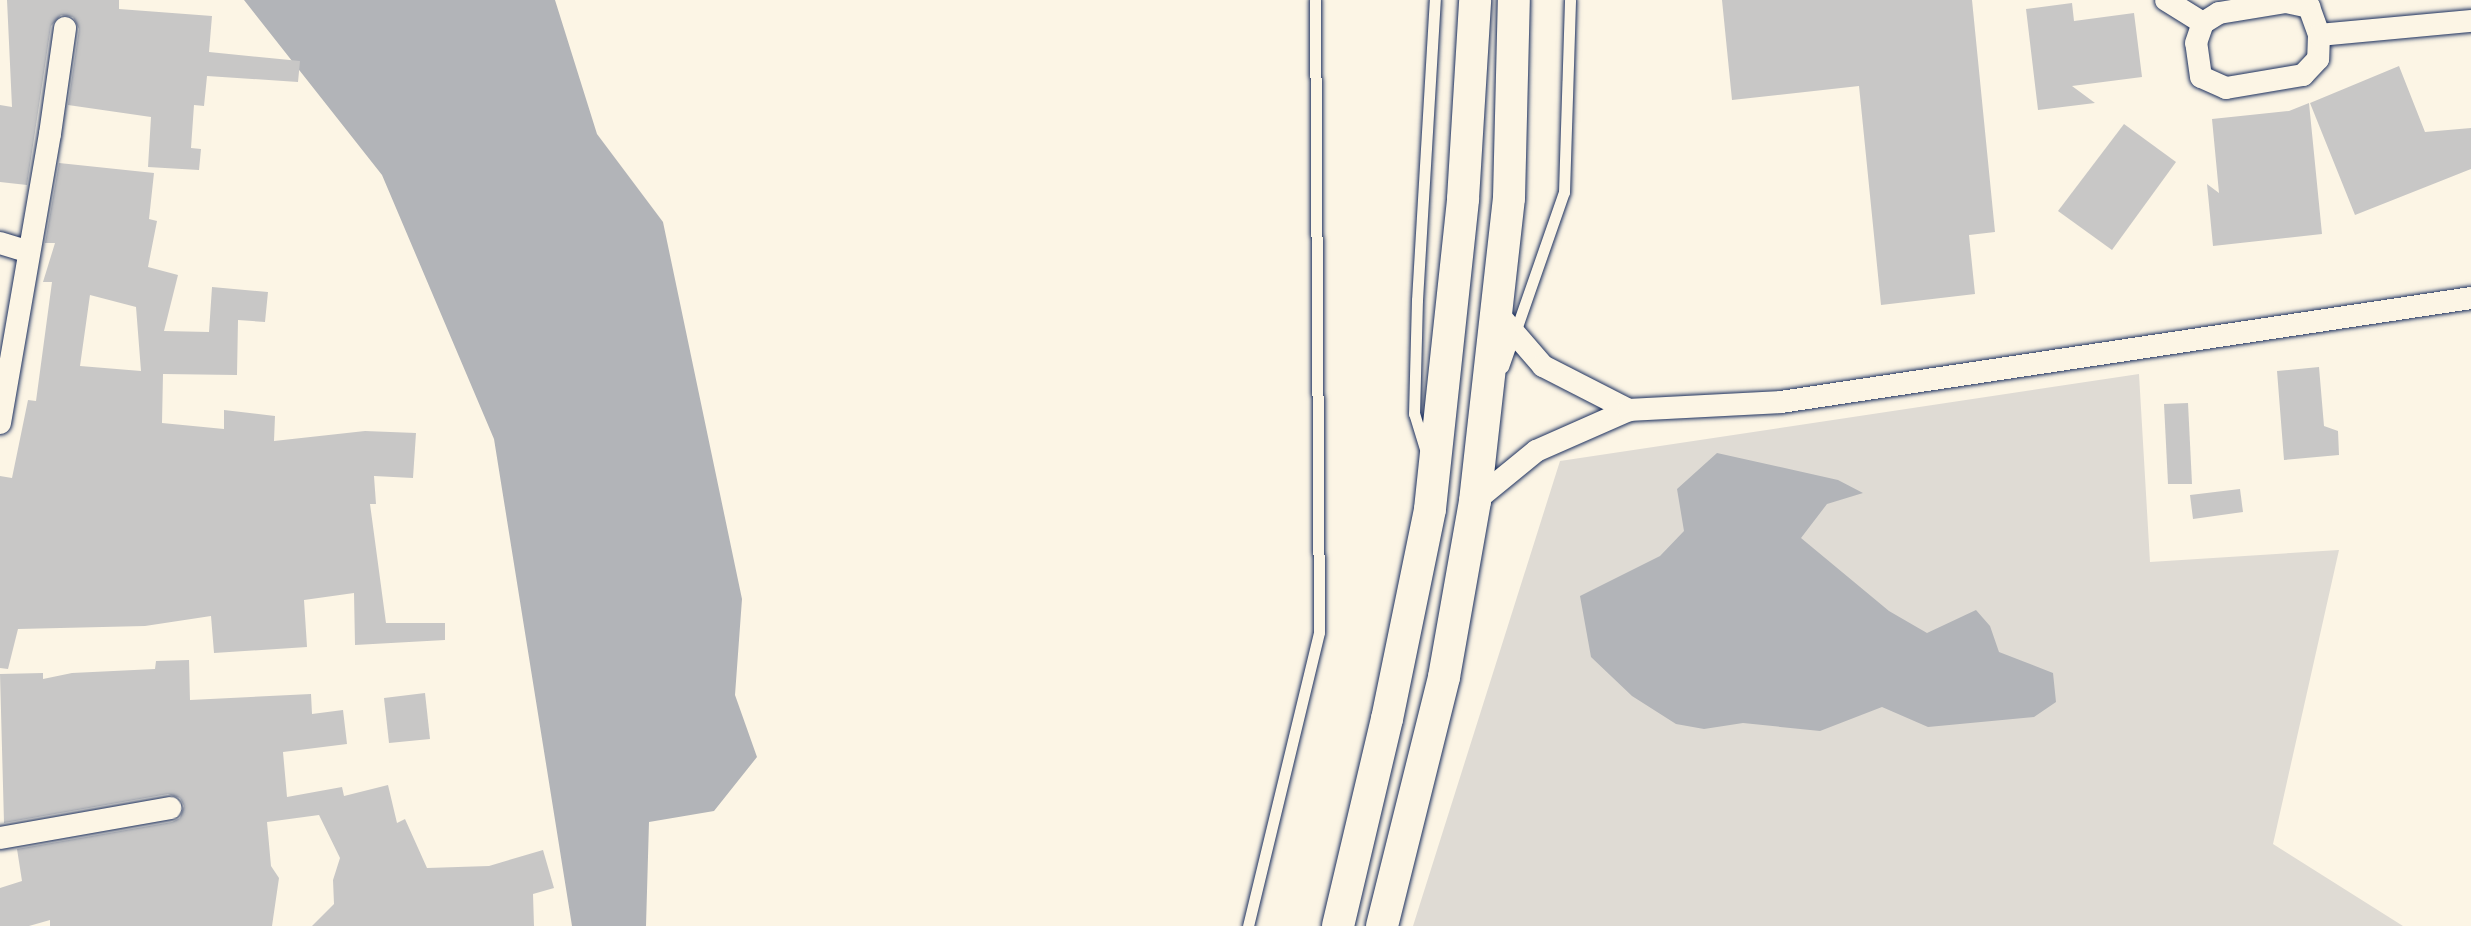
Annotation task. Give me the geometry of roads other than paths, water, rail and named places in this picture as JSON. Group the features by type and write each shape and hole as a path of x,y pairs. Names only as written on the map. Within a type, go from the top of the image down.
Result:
{"main road":[{"path":"1338,926 1387,719 1433,477 1463,199 1475,0"},
{"path":"1382,926 1444,677 1475,501 1487,404 1507,325 1514,0"}],"street":[{"path":"2166,0 2203,23"},
{"path":"2286,2 2309,7 2319,35 2318,59 2303,75 2226,88 2201,77 2196,43 2203,23 2219,13 2286,2"},
{"path":"2319,35 2471,21"},
{"path":"0,423 65,28"},
{"path":"0,243 29,252"},
{"path":"1475,501 1536,451 1629,410 1781,402 2471,298"},
{"path":"1507,325 1543,366 1629,410"},
{"path":"0,838 170,808"}],"lane":[{"path":"1248,926 1319,632 1315,0"},
{"path":"1433,477 1414,414 1417,300 1435,0"},
{"path":"1507,325 1564,192 1570,0"}]}
